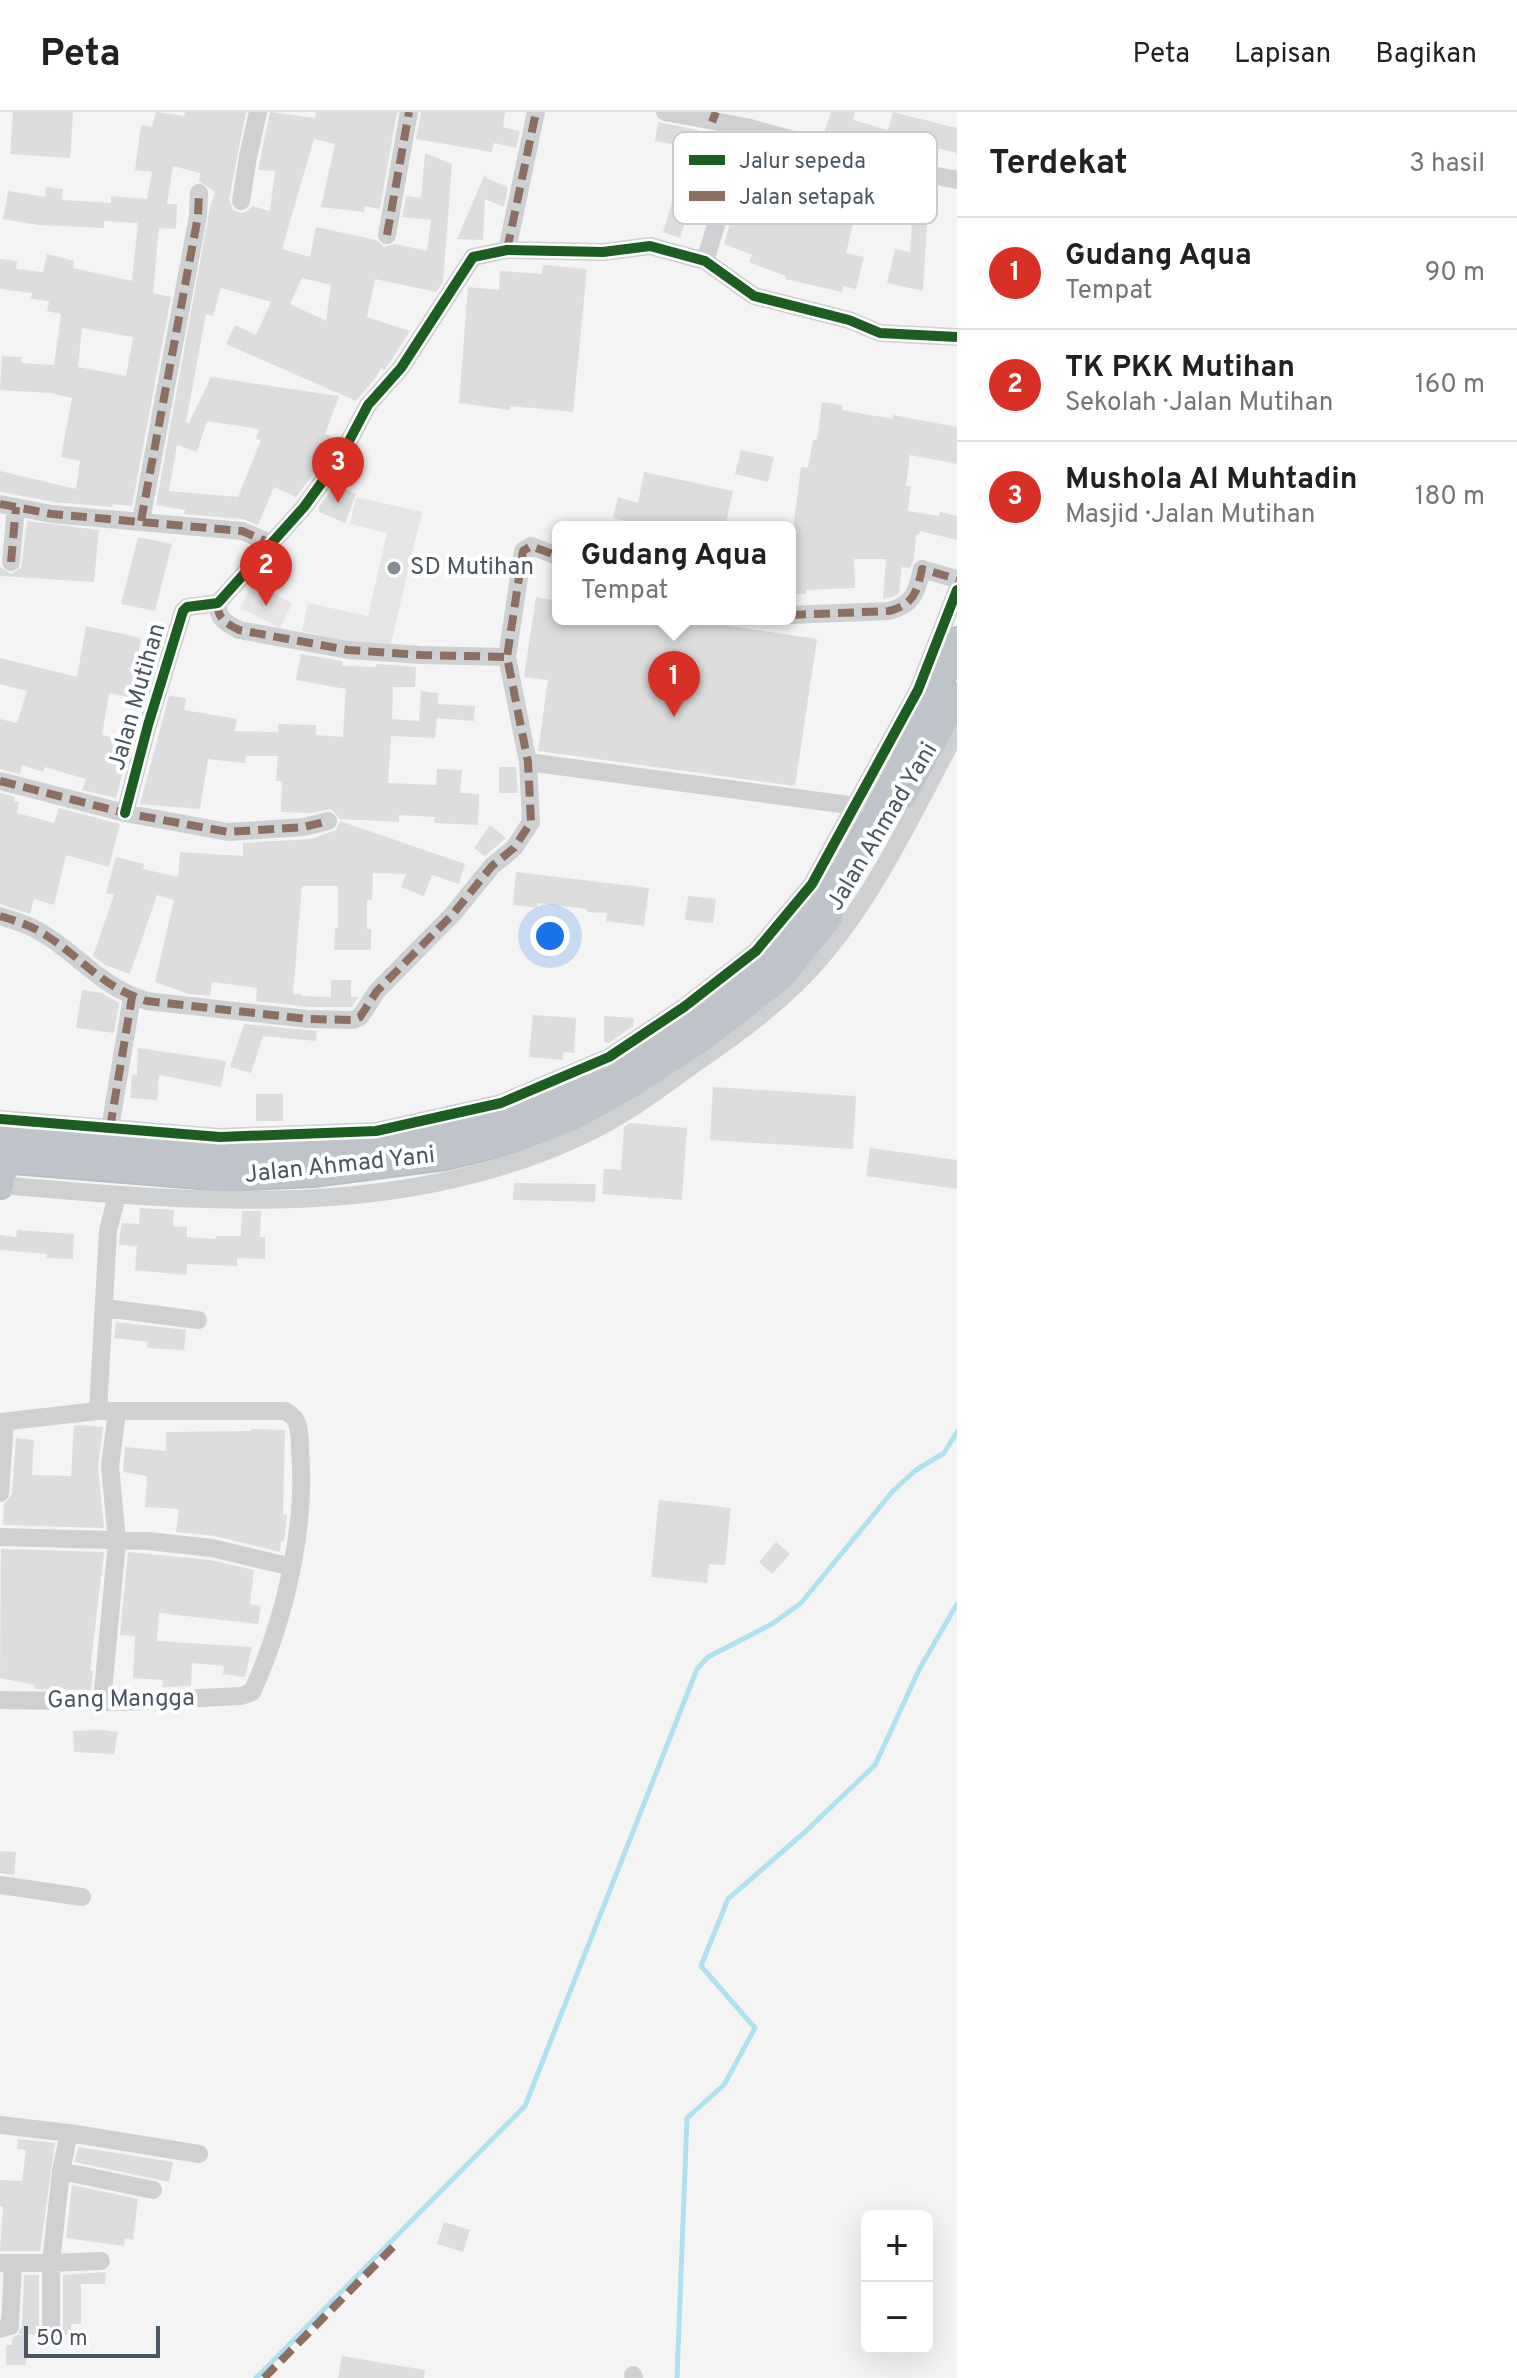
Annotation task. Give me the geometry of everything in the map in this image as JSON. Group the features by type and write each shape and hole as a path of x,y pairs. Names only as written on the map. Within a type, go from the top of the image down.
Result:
{"highway":[{"name":"Jalan Ahmad Yani","path":"0,1160 33,1131 219,1153 363,1148 433,1139 495,1124 614,1071 689,1021 763,963 828,893 878,813 957,641"},
{"name":"Jalan Ahmad Yani","path":"0,1160 223,1177 313,1173 445,1156 512,1140 573,1117 629,1086 704,1037 780,978 840,905 957,697"}],"street":[{"path":"241,201 258,112"},
{"path":"387,235 409,112"},
{"path":"507,250 536,112"},
{"path":"665,112 714,117 764,132"},
{"path":"744,132 746,127"},
{"path":"937,176 957,180"},
{"path":"141,521 198,216 199,193"},
{"path":"705,261 716,224"},
{"path":"507,657 348,650 239,630 223,622 218,612 218,603 304,507 341,456 368,405 401,368 473,257 507,250 603,252 650,246 705,261 754,296 849,320 880,333 957,337"},
{"path":"11,562 8,506 52,514 242,531 270,543"},
{"path":"0,916 45,934 93,974 132,997 180,1006 308,1019 353,1020 360,1017 377,991 453,914 492,866 514,848 531,822 528,762 507,657 523,551 531,546 552,554"},
{"path":"796,615 889,611 904,607 913,596 922,569 957,579"},
{"path":"0,1119 33,1131 110,1128 220,1137 376,1131 501,1103 609,1057 684,1007 756,951 812,884 918,690 957,590"},
{"name":"Jalan Mutihan","path":"125,813 183,611 187,607 218,603"},
{"path":"0,1160 117,1195 221,1201 315,1199 379,1194 451,1181 519,1162 584,1135 638,1105 793,989 855,914 957,731"},
{"path":"528,762 856,806"},
{"path":"0,781 125,813 228,832 304,827 328,821"},
{"path":"110,1128 132,997"},
{"path":"102,1702 117,1541 110,1466 105,1308 108,1231 117,1195"},
{"path":"105,1308 198,1320"},
{"path":"0,1493 3,1422 108,1411 286,1411 296,1420 299,1432 303,1487 292,1567 212,1548 0,1537"},
{"name":"Gang Mangga","path":"0,1700 102,1702 241,1696 254,1689 292,1567"},
{"path":"0,1885 82,1897"},
{"path":"0,2125 199,2154"},
{"path":"51,2336 51,2263 61,2171 69,2133"},
{"path":"61,2171 153,2190"},
{"path":"0,2329 10,2326 7,2263 101,2261"}],"shaded area":[{"name":"SD Mutihan","path":"356,497 422,512 389,651 302,631 308,603 368,616 387,533 350,524"},
{"path":"253,583 292,603 280,628 240,608"}],"building":[{"path":"13,112 73,112 70,158 10,154"},
{"path":"156,112 184,116 185,112 246,112 229,199 233,210 240,213 252,206 270,211 275,171 258,170 270,112 315,118 316,112 397,112 380,209 365,206 364,212 321,207 335,144 314,139 282,249 310,257 316,227 376,240 384,247 395,244 427,251 431,220 402,217 406,196 421,198 425,153 452,164 443,282 436,292 375,279 367,317 410,331 384,370 381,368 356,401 226,344 235,325 256,335 271,302 221,288 213,316 206,314 186,422 189,423 211,377 339,396 325,434 331,436 312,476 296,497 274,487 258,525 243,519 184,514 185,510 156,505 215,192 199,181 200,173 173,166 167,204 177,204 176,229 159,228 153,293 171,297 132,506 54,502 0,492 0,471 76,489 80,461 61,457 72,398 50,393 0,390 2,356 22,357 21,363 54,365 61,314 47,311 49,301 31,299 32,293 0,289 0,259 17,261 16,269 43,272 47,254 74,261 73,268 132,281 138,223 104,221 104,228 39,225 3,219 8,191 45,197 46,187 63,189 62,200 111,203 111,196 147,199 152,172 135,170 141,125 152,127","holes":["302,278 331,285 326,321 290,304","82,328 133,337 126,376 78,367","207,421 259,429 256,439 261,440 238,497 169,491 177,445 197,452"]},
{"path":"421,112 505,112 503,127 520,131 516,148 494,143 492,152 416,139"},
{"path":"831,112 855,112 853,120 888,130 893,112 957,128 957,153 937,148 937,132 824,132"},
{"path":"658,122 698,130 673,132 673,144 655,141"},
{"path":"485,174 486,178 508,187 504,207 485,199 483,240 457,239"},
{"path":"673,198 673,224 685,224 680,238 663,232"},
{"path":"730,224 853,224 846,253 864,257 856,289 843,286 842,292 785,279 786,276 749,262 752,255 724,244"},
{"path":"912,224 927,224 923,291 887,283 895,249 910,252"},
{"path":"543,265 587,269 573,412 511,406 510,410 459,403 468,287 499,290 500,271 542,274"},
{"path":"822,402 842,405 842,410 893,419 893,415 957,427 957,464 910,455 906,486 911,486 908,511 957,516 957,540 920,531 916,535 914,560 910,568 902,567 899,593 893,597 883,599 886,559 854,559 855,588 806,590 806,594 796,594 794,521 801,467 808,468 813,440 817,440"},
{"path":"741,450 774,457 768,482 735,474"},
{"path":"644,472 733,491 726,521 626,521 613,518 618,497 638,503"},
{"path":"335,485 356,494 345,523 319,512 319,507"},
{"path":"27,521 99,530 94,582 0,576 0,567 11,574 21,568"},
{"path":"138,537 172,544 155,611 121,604"},
{"path":"274,559 284,562 278,582 258,576"},
{"path":"536,597 552,600 552,625 723,625 817,639 795,786 538,751 548,680 524,677"},
{"path":"86,626 141,638 135,674 150,677 143,700 109,693 102,735 131,741 116,798 82,790 86,779 45,767 43,772 22,765 20,774 0,769 0,719 17,723 27,691 0,684 0,658 77,677"},
{"path":"301,654 343,661 342,666 376,667 376,664 416,667 415,687 393,687 392,719 419,721 421,691 438,693 438,704 475,706 474,721 437,718 435,738 391,736 388,783 436,785 437,769 462,770 460,793 479,794 478,825 434,823 435,817 399,815 399,822 340,819 331,809 311,813 281,812 282,781 276,781 278,756 246,756 245,763 208,759 200,809 140,804 169,696 186,698 184,710 237,719 235,731 278,732 278,724 316,725 316,735 343,737 346,689 296,680"},
{"path":"499,767 516,767 518,793 499,793"},
{"path":"0,793 15,797 14,801 19,802 17,813 54,823 59,808 120,824 109,867 66,855 54,905 34,899 30,914 0,904"},
{"path":"340,821 465,864 459,884 432,875 424,896 401,887 406,874 373,873 372,900 367,900 371,950 334,950 335,928 338,928 338,886 302,886 293,994 331,997 331,980 351,980 351,997 358,997 352,1007 309,1007 256,1001 257,988 212,982 210,996 189,994 155,982 174,900 157,895 130,974 105,965 93,956 114,895 106,893 116,857 144,864 143,869 178,877 180,852 243,856 243,843 311,839 336,830"},
{"path":"490,825 506,838 485,856 474,848"},
{"path":"516,872 649,888 644,926 606,921 607,913 587,912 587,909 537,903 537,908 513,905"},
{"path":"688,896 716,899 713,923 685,920"},
{"path":"82,990 102,993 119,1003 114,1033 76,1028"},
{"path":"533,1015 576,1018 574,1053 563,1052 563,1060 529,1057"},
{"path":"604,1016 634,1018 633,1026 609,1043 604,1042"},
{"path":"244,1024 317,1031 316,1041 263,1036 251,1073 230,1067"},
{"path":"138,1048 226,1061 221,1087 159,1075 157,1100 130,1098 132,1074 137,1075"},
{"path":"713,1087 856,1096 853,1149 710,1140"},
{"path":"256,1094 283,1094 283,1121 256,1121"},
{"path":"630,1123 687,1128 682,1200 602,1194 604,1169 621,1170 624,1127"},
{"path":"870,1148 957,1160 957,1189 866,1176"},
{"path":"514,1183 596,1184 595,1202 513,1200"},
{"path":"140,1208 174,1210 173,1226 187,1227 187,1237 216,1239 216,1236 241,1236 242,1211 261,1211 260,1237 265,1237 265,1259 237,1258 237,1266 187,1264 186,1275 135,1270 137,1246 119,1245 122,1223 139,1224"},
{"path":"17,1230 74,1234 73,1259 0,1250 0,1235 16,1237"},
{"path":"116,1322 186,1330 184,1350 147,1348 148,1342 114,1338"},
{"path":"74,1426 103,1427 98,1467 104,1528 3,1525 4,1504 12,1494 16,1438 34,1440 32,1475 71,1476"},
{"path":"285,1430 283,1514 287,1515 280,1552 215,1536 176,1532 179,1509 145,1507 147,1476 123,1472 125,1447 166,1451 166,1432"},
{"path":"659,1500 731,1508 725,1565 709,1564 707,1583 651,1577"},
{"path":"776,1542 790,1554 772,1574 759,1562"},
{"path":"1,1549 104,1552 90,1671 93,1671 91,1690 34,1689 35,1685 0,1678"},
{"path":"128,1552 210,1560 254,1570 250,1604 261,1606 258,1624 159,1613 157,1641 252,1647 245,1677 223,1674 224,1666 192,1663 191,1686 162,1687 163,1680 133,1678 135,1636 120,1635"},
{"path":"73,1731 118,1732 114,1754 74,1752"},
{"path":"0,1851 16,1852 14,1875 0,1873"},
{"path":"18,2139 55,2143 40,2251 0,2251 3,2207 0,2206 0,2180 22,2181 26,2150 17,2149"},
{"path":"78,2147 173,2162 169,2182 75,2162"},
{"path":"72,2185 138,2199 133,2240 125,2238 124,2246 66,2238"},
{"path":"444,2222 470,2230 463,2252 437,2244"},
{"path":"106,2272 105,2284 81,2284 81,2324 71,2324 71,2335 63,2335 63,2275"},
{"path":"24,2275 39,2275 39,2335 18,2334 22,2327"},
{"path":"26,2335 26,2365 6,2365 6,2345 12,2345 12,2338"},
{"path":"342,2356 425,2370 424,2378 338,2378"}],"waterway":[{"path":"256,2378 525,2106 697,1669 708,1657 772,1624 801,1603 893,1491 916,1470 944,1453 957,1432"},
{"path":"677,2378 687,2118 724,2085 755,2028 701,1966 728,1899 875,1765 920,1668 957,1604"}],"marked path":[{"path":"387,235 409,112"},
{"path":"507,250 536,112"},
{"path":"712,122 716,112"},
{"path":"141,521 198,216 199,193"},
{"path":"0,504 52,514 242,531 270,543"},
{"path":"11,562 16,507"},
{"path":"0,916 42,932 118,989 147,1001 308,1019 353,1020 360,1017 377,991 453,914 492,866 514,848 531,822 528,762 507,657 523,551 531,546 552,554"},
{"path":"796,615 889,611 904,605 913,596 922,569 957,579"},
{"path":"218,603 221,617 239,630 348,650 507,657"},
{"path":"0,781 125,813 228,832 304,827 328,821"},
{"path":"110,1128 132,997"},
{"path":"264,2378 393,2247"}],"cycle path":[{"path":"125,813 183,611 187,607 218,603 304,507 341,456 368,405 401,368 473,257 507,250 603,252 650,246 705,261 754,296 849,320 880,333 957,337"},
{"path":"0,1119 220,1137 376,1131 501,1103 609,1057 684,1007 756,951 812,884 918,690 957,590"}],"place":[{"name":"Mushola Al Muhtadin","path":"338,503"},
{"name":"SD Mutihan","path":"394,568"},
{"name":"TK PKK Mutihan","path":"266,606"},
{"name":"Gudang Aqua","path":"674,717"}]}
